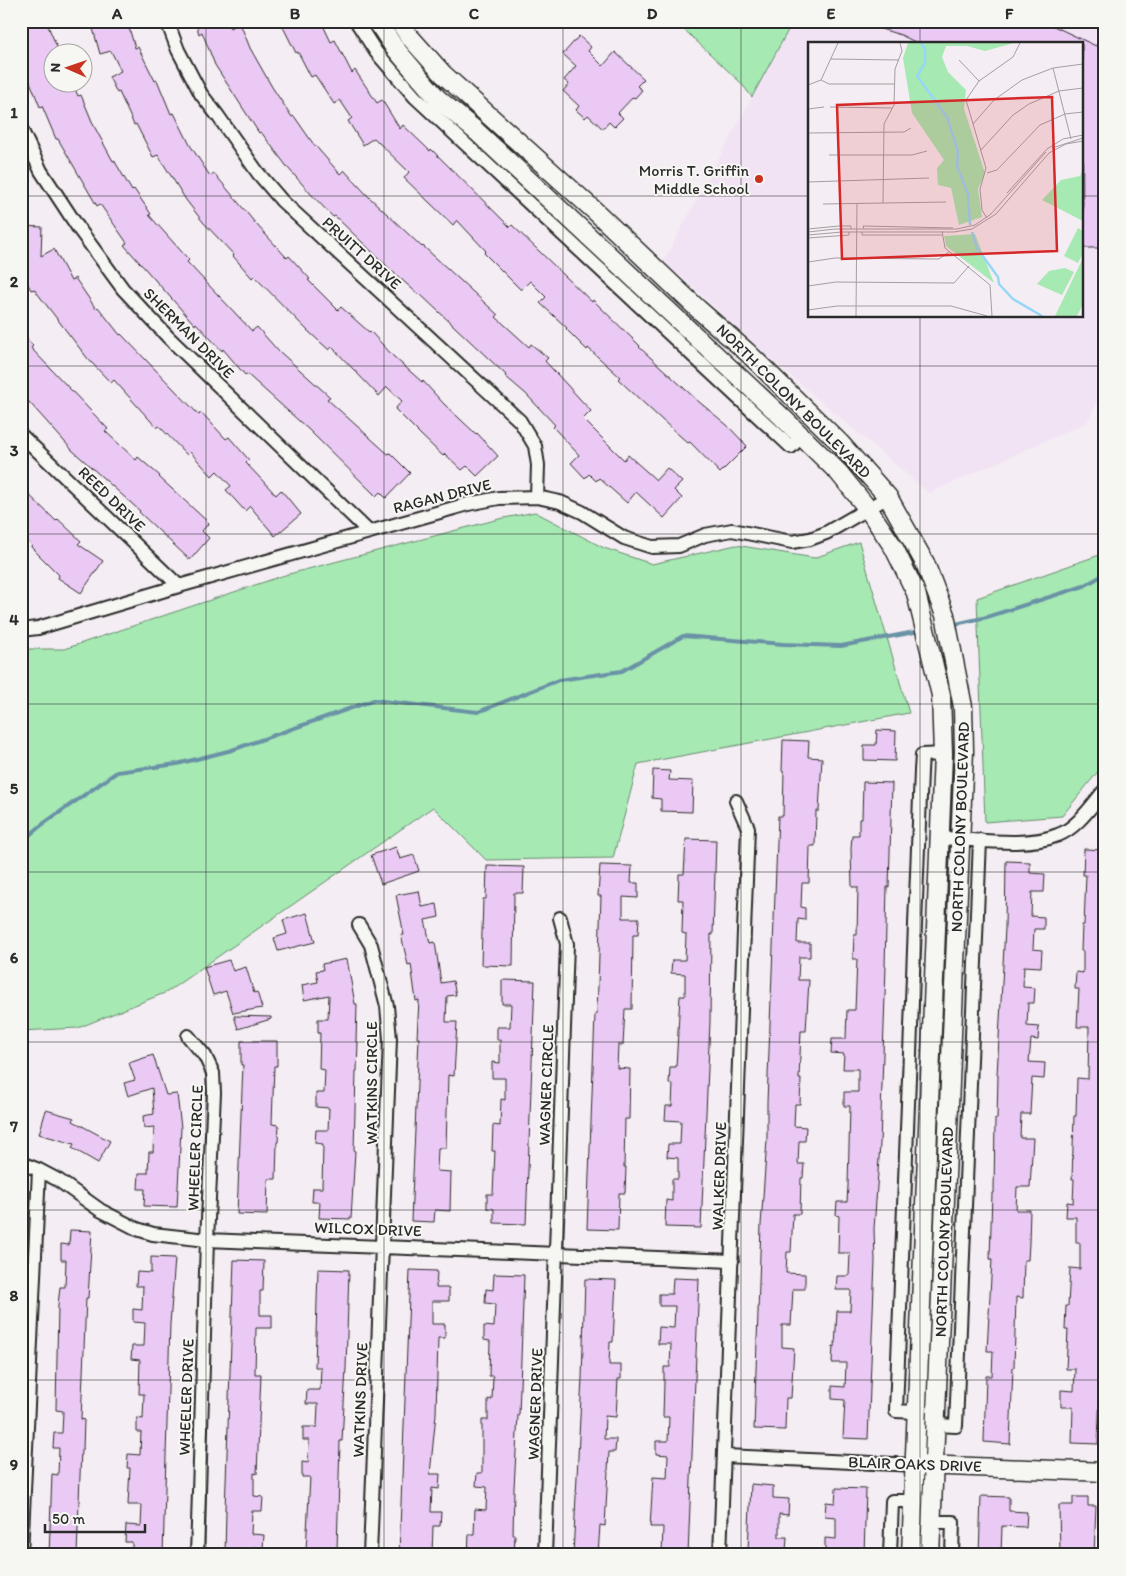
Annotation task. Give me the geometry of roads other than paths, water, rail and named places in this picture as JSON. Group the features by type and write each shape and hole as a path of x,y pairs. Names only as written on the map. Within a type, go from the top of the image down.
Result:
{"main road":[{"name":"NORTH COLONY BOULEVARD","path":"377,21 394,47 438,99 476,131 620,265 839,473 868,509 894,548 916,593 941,695 943,754 911,1555"},
{"name":"NORTH COLONY BOULEVARD","path":"399,21 409,36 443,74 498,122 698,309 747,352 840,442 888,497 925,563 945,615 962,707 964,751 950,1044 930,1555"},
{"name":"BLAIR OAKS DRIVE","path":"915,1465 1105,1472"}],"street":[{"name":"PRUITT DRIVE","path":"167,21 178,50 201,94 258,173 282,200 520,421 535,446 538,465 537,497"},
{"path":"356,21 376,52 415,97 791,447 802,436"},
{"name":"SHERMAN DRIVE","path":"21,129 41,171 122,289 168,337 369,532"},
{"name":"REED DRIVE","path":"21,435 179,586"},
{"name":"RAGAN DRIVE","path":"21,630 38,628 369,532 476,502 499,498 537,497 560,502 582,512 624,538 652,547 680,546 705,535 732,530 792,542 810,539 826,533 888,497"},
{"path":"917,1412 896,1412 921,771 922,756 943,754"},
{"path":"940,838 1018,842 1039,840 1059,835 1078,821 1105,790"},
{"name":"WALKER DRIVE","path":"720,1555 748,828 736,801"},
{"path":"936,1425 956,1426 980,840"},
{"name":"WAGNER CIRCLE","path":"557,1254 567,944 560,918"},
{"name":"WATKINS CIRCLE","path":"359,925 371,945 387,1006 390,1039 383,1246"},
{"name":"WHEELER CIRCLE","path":"188,1036 205,1056 214,1073 207,1240"},
{"name":"WILCOX DRIVE","path":"21,1163 58,1180 100,1210 137,1229 153,1234 207,1240 732,1261"},
{"path":"21,1555 39,1170"},
{"name":"WHEELER DRIVE","path":"196,1555 207,1240"},
{"name":"WATKINS DRIVE","path":"370,1555 383,1246"},
{"name":"WAGNER DRIVE","path":"545,1555 557,1254"},
{"name":"BLAIR OAKS DRIVE","path":"725,1456 915,1465"},
{"path":"890,1555 892,1501 913,1502"},
{"path":"932,1522 954,1522 952,1555"}],"waterway":[{"path":"951,625 987,617 1084,586 1105,574"},
{"path":"21,842 43,824 117,772 177,764 232,750 374,700 478,712 559,680 622,671 683,636 783,644 841,646 920,631"}],"place":[{"name":"Morris T. Griffin Middle School","path":"759,179"}]}
